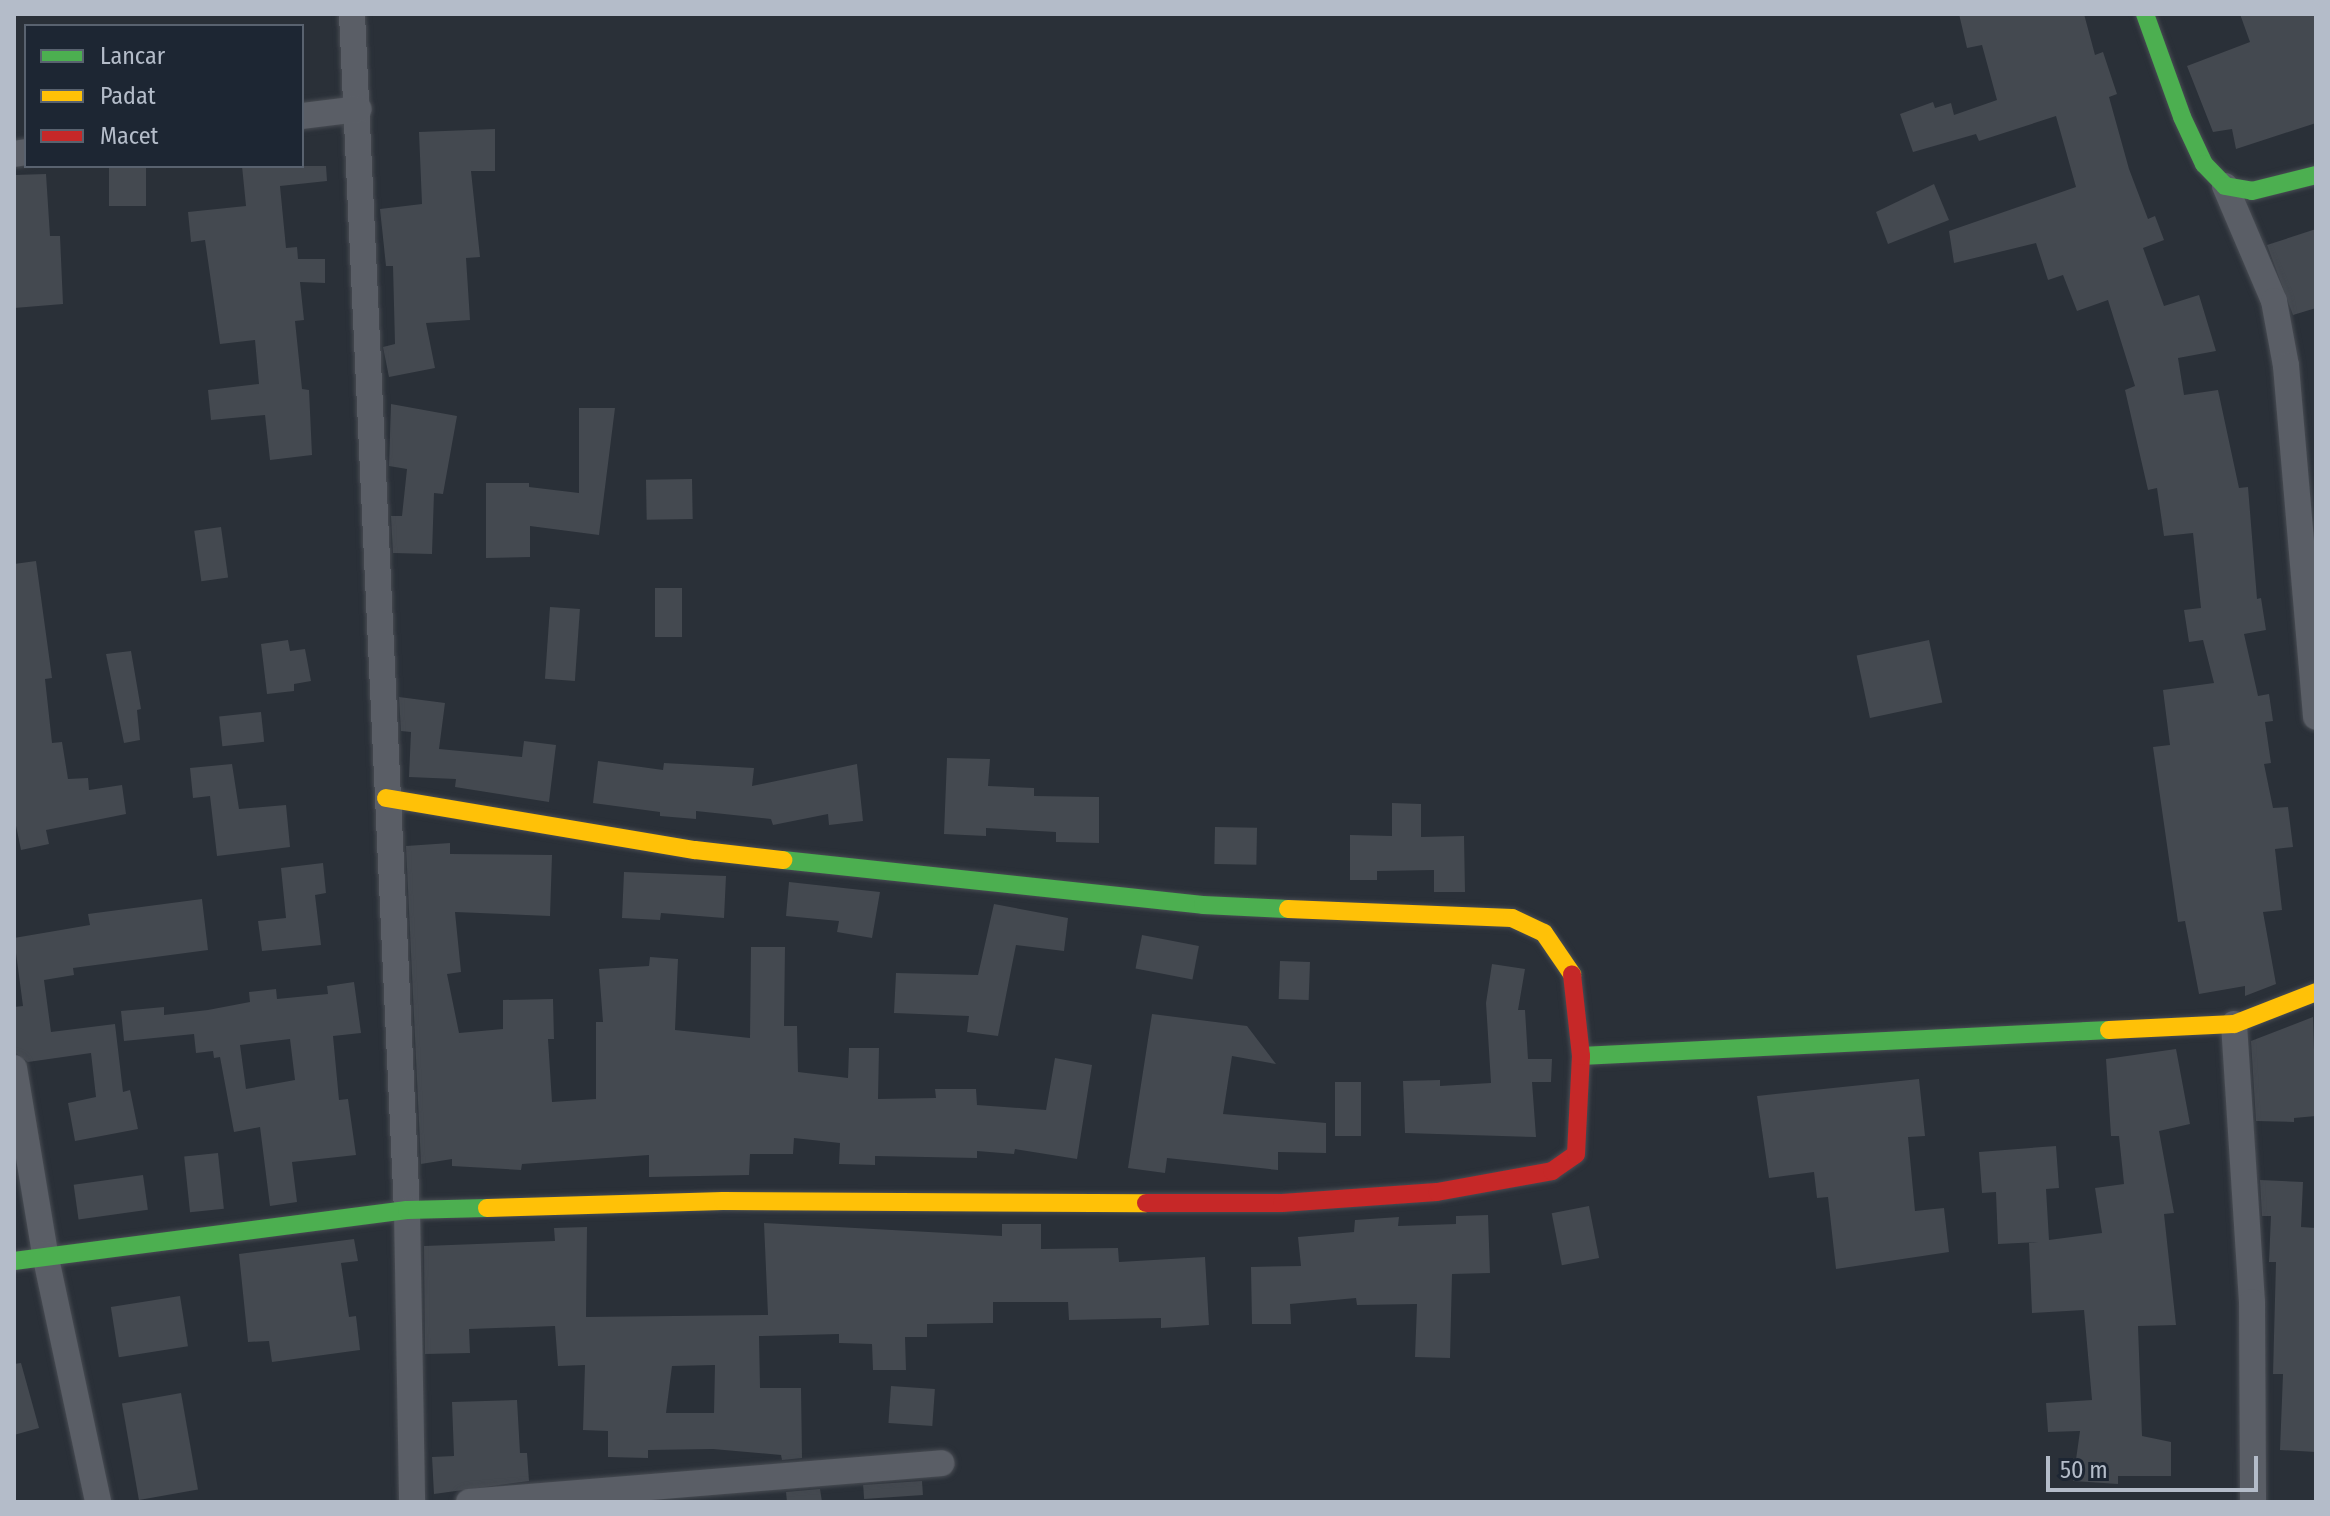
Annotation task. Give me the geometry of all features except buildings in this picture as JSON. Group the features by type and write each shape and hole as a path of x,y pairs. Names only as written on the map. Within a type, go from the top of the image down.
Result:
{"street":[{"path":"352,14 359,109 386,798 407,1210 412,1502"},
{"path":"2145,14 2198,152 2225,186 2274,301 2286,366 2316,717"},
{"path":"304,116 359,109"},
{"path":"2225,186 2252,191 2316,175"},
{"path":"14,1261 45,1254 407,1210 723,1201 1282,1203 1437,1192 1552,1171 1576,1154 1581,1056 1572,975 1544,933 1512,918 1203,905 695,850 386,798"},
{"path":"1581,1056 2234,1024 2316,992"},
{"path":"2234,1024 2252,1302 2253,1502"},
{"path":"14,1068 45,1254 98,1502"},
{"path":"469,1502 941,1463"}],"traffic: fast":[{"path":"2145,14 2182,117 2204,164 2225,186 2252,191 2316,175"},
{"path":"783,860 1203,905 1288,909"},
{"path":"1581,1056 2109,1030"},
{"path":"14,1261 407,1210 487,1208"}],"traffic: slow":[{"path":"386,798 695,850 783,860"},
{"path":"1288,909 1512,918 1544,933 1572,974"},
{"path":"2109,1030 2234,1024 2316,992"},
{"path":"487,1208 723,1201 1146,1203"}],"traffic: jam":[{"path":"1146,1203 1282,1203 1437,1192 1552,1171 1576,1154 1581,1056 1572,974"}]}
